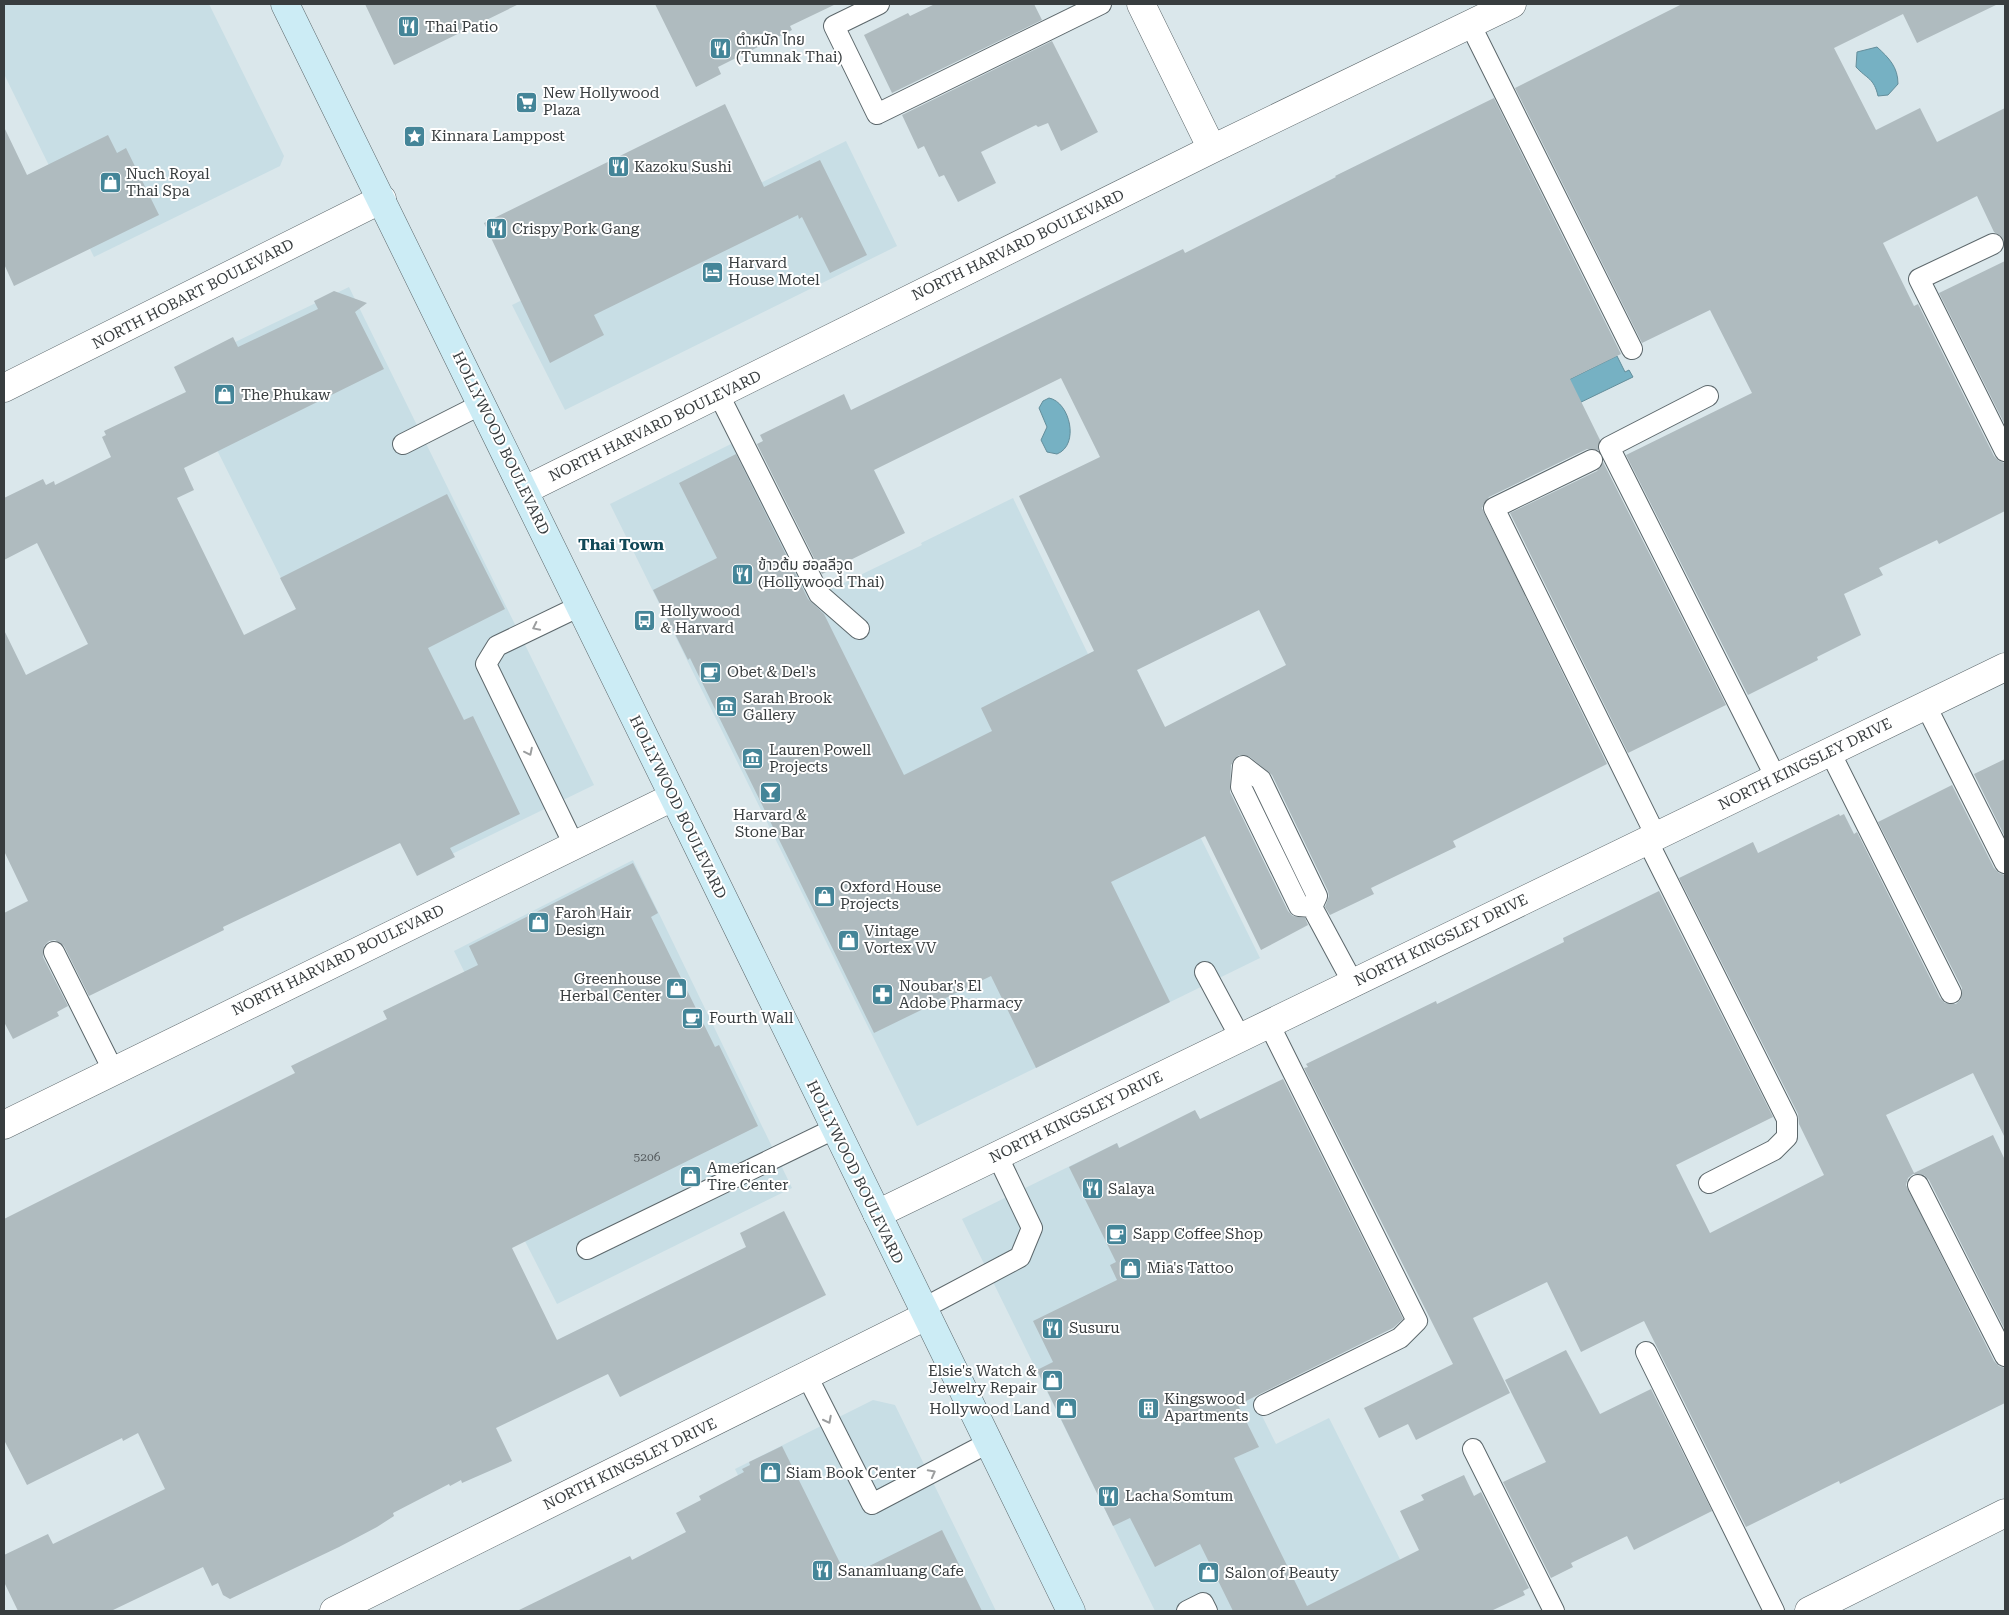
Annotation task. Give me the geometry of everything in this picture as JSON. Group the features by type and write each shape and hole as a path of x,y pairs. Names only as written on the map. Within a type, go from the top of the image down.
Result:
{"main road":[{"name":"HOLLYWOOD BOULEVARD","path":"285,4 525,490 834,1129 1071,1611"}],"street":[{"path":"1141,4 1212,149"},
{"name":"NORTH HARVARD BOULEVARD","path":"525,490 1212,149 1512,4"},
{"name":"NORTH HOBART BOULEVARD","path":"4,388 382,199"},
{"name":"NORTH KINGSLEY DRIVE","path":"877,1214 2005,667"},
{"name":"NORTH HARVARD BOULEVARD","path":"4,1124 673,796"},
{"name":"NORTH KINGSLEY DRIVE","path":"334,1611 807,1376 924,1313"},
{"path":"1809,1611 2005,1513"}],"lane":[{"path":"879,4 834,26 877,114 1101,4"},
{"path":"1470,24 1632,349"},
{"path":"1993,244 1919,279 2005,450"},
{"path":"719,394 819,594 859,629"},
{"path":"1708,396 1609,448 1776,778"},
{"path":"403,444 482,404"},
{"path":"1592,460 1494,508 1787,1119 1787,1137 1774,1150 1709,1184"},
{"path":"574,845 486,664 497,646 580,606"},
{"path":"1926,706 2005,863"},
{"path":"1830,752 1952,993"},
{"path":"1243,766 1261,780 1317,896 1312,907 1299,906 1242,787 1243,766"},
{"path":"1312,907 1353,983"},
{"path":"54,952 113,1070"},
{"path":"1205,972 1240,1038"},
{"path":"1264,1405 1400,1338 1417,1320 1269,1024"},
{"path":"587,1249 834,1129"},
{"path":"924,1313 1020,1257 1032,1228 997,1155"},
{"path":"1918,1184 2005,1356"},
{"path":"1646,1352 1774,1611"},
{"path":"807,1376 872,1504 988,1443"},
{"path":"1473,1449 1554,1611"},
{"path":"1187,1611 1203,1604 1207,1611"}],"shaded area":[{"path":"4,4 209,4 284,156 280,166 94,257 4,74"},
{"name":"Harvard House Motel","path":"846,141 897,246 565,410 512,305"},
{"path":"349,287 594,785 415,872 318,652 177,370"},
{"path":"735,442 815,597 1013,498 1088,654 1121,638 1198,795 1183,802 1260,958 917,1126 610,504"},
{"path":"633,860 792,1188 557,1304 504,1200 563,1171 454,951"},
{"path":"1117,1143 1191,1292 1199,1289 1276,1444 1329,1418 1426,1611 1155,1611 962,1219"},
{"path":"873,1400 895,1405 996,1611 804,1611 735,1469"}],"water":[{"path":"1877,47 1889,59 1895,68 1898,78 1898,84 1888,95 1878,96 1872,82 1856,67 1857,52"},
{"path":"1617,356 1625,372 1629,370 1633,377 1575,405 1564,382"},
{"path":"1049,398 1056,401 1062,407 1070,424 1068,442 1064,449 1057,454 1047,452 1041,440 1047,427 1039,408 1043,401"}],"building":[{"path":"365,4 519,4 394,65"},
{"name":"ตำหนัก ไทย (Tumnak Thai)","path":"655,4 836,4 790,26 792,30 718,67 721,74 696,87"},
{"path":"935,4 1034,4 1042,20 892,93 864,35 908,13 910,16"},
{"path":"1682,4 1998,4 1917,43 1903,14 1834,48 1876,130 1920,108 1937,142 2005,108 2005,254 2003,239 1994,232 1977,196 1883,243 1914,306 1918,304 1994,456 1999,461 2005,463 2005,511 1939,544 1937,540 1879,568 1883,575 1844,594 1861,635 1817,657 1818,660 1748,695 1626,455 1752,393 1710,310 1642,343 1515,88"},
{"path":"1052,41 1098,132 1061,151 1048,123 1038,127 1036,125 981,152 996,183 958,202 944,175 939,177 924,146 918,149 902,115"},
{"path":"1494,98 1621,354 1570,379 1600,440 1598,450 1587,449 1489,497 1482,508 1607,764 1453,841 1456,847 1371,888 1374,894 1330,915 1325,907 1329,896 1328,891 1272,775 1250,757 1239,755 1231,765 1230,792 1288,911 1293,916 1305,918 1308,925 1261,950 1205,836 1111,882 1170,1002 1036,1068 991,976 874,1033 690,658 688,660 653,590 717,558 679,483 736,454 808,599 824,614 904,775 992,731 981,708 1094,651 1019,496 1100,457 1061,378 874,470 905,533 822,574 757,444 763,441 760,435 844,394 851,410 1183,249 1185,253 1335,176","holes":["1259,610 1286,665 1165,727 1137,670"]},
{"path":"725,104 764,187 820,160 867,255 830,273 802,217 799,219 798,215 594,315 604,335 550,363 484,223"},
{"path":"4,127 27,175 108,135 117,153 126,148 159,215 14,286 4,264"},
{"path":"2005,261 2005,425 1939,293"},
{"path":"334,291 367,303 355,312 384,369 184,468 194,490 177,498 244,635 296,609 280,578 447,494 505,609 428,648 464,720 473,716 520,814 450,848 455,857 417,876 400,843 223,927 224,930 89,996 64,946 55,940 49,941 44,946 43,957 68,1006 57,1012 59,1016 13,1039 4,1022 4,913 28,901 4,851 4,630 26,675 88,644 37,543 4,560 4,498 43,479 46,485 54,481 55,485 111,457 102,437 106,435 104,431 186,392 174,367 233,337 238,347 318,309 314,301"},
{"path":"1603,462 1726,705 1628,753 1510,513 1597,471"},
{"path":"2005,759 2005,837 1974,774"},
{"path":"1952,785 1994,868 1999,873 2005,875 2005,1138 1973,1073 1886,1115 1914,1173 1993,1135 2005,1160 2005,1330 1929,1180 1924,1175 1913,1174 1908,1178 1906,1185 1994,1361 1999,1366 2005,1368 2005,1403 1840,1484 1839,1481 1746,1527 1644,1321 1581,1352 1547,1282 1473,1318 1510,1393 1416,1440 1408,1424 1379,1438 1364,1408 1453,1364 1304,1068 1308,1067 1306,1064 1436,1001 1437,1004 1564,942 1563,938 1659,891 1773,1117 1676,1165 1710,1233 1824,1175 1799,1124 1798,1114 1679,878 1753,842 1758,853 1839,814 1840,816 1844,814 1854,834 1857,832 1940,998 1945,1003 1956,1004 1961,999 1962,988 1878,822"},
{"path":"633,863 658,913 651,917 715,1047 719,1045 758,1126 512,1248 557,1340 746,1247 740,1233 784,1211 826,1295 620,1397 608,1374 496,1428 512,1461 462,1483 461,1480 450,1486 449,1484 393,1513 394,1516 377,1527 339,1547 230,1599 223,1595 218,1583 212,1586 203,1567 111,1611 18,1611 4,1582 4,1555 48,1534 53,1544 165,1489 138,1433 123,1441 122,1438 27,1485 4,1440 4,1219 295,1073 291,1066 387,1019 383,1011 478,965 469,946"},
{"path":"1283,1079 1403,1319 1393,1328 1238,1405 1259,1447 1234,1458 1307,1606 1419,1550 1400,1511 1424,1500 1421,1495 1464,1475 1474,1496 1481,1492 1529,1588 1523,1591 1525,1595 1491,1611 1233,1611 1200,1544 1155,1567 1130,1518 1113,1526 1037,1370 1053,1362 1033,1321 1117,1280 1110,1265 1116,1262 1069,1167 1117,1143 1119,1148 1195,1110 1200,1119"},
{"path":"1566,1350 1600,1414 1651,1389 1712,1511 1634,1550 1627,1536 1571,1563 1573,1567 1551,1578 1503,1482 1546,1462 1505,1380"},
{"path":"782,1446 847,1577 942,1530 982,1611 517,1611 630,1556 632,1560 686,1532 676,1513 701,1500 699,1496 744,1472 742,1469 750,1465 749,1462"}],"place":[{"name":"Thai Patio","path":"409,27"},
{"name":"ตำหนัก ไทย (Tumnak Thai)","path":"720,49"},
{"name":"New Hollywood Plaza","path":"527,102"},
{"name":"Kinnara Lamppost","path":"415,136"},
{"name":"Kazoku Sushi","path":"618,167"},
{"name":"Nuch Royal Thai Spa","path":"110,183"},
{"name":"Crispy Pork Gang","path":"496,229"},
{"name":"Harvard House Motel","path":"712,272"},
{"name":"The Phukaw","path":"225,395"},
{"name":"ข้าวต้ม ฮอลลีวูด (Hollywood Thai)","path":"742,574"},
{"name":"Hollywood & Harvard","path":"644,620"},
{"name":"Obet & Del's","path":"711,672"},
{"name":"Sarah Brook Gallery","path":"727,707"},
{"name":"Lauren Powell Projects","path":"753,759"},
{"name":"Harvard & Stone Bar","path":"770,792"},
{"name":"Oxford House Projects","path":"824,896"},
{"name":"Faroh Hair Design","path":"539,922"},
{"name":"Vintage Vortex VV","path":"848,940"},
{"name":"Greenhouse Herbal Center","path":"677,988"},
{"name":"Noubar's El Adobe Pharmacy","path":"883,995"},
{"name":"Fourth Wall","path":"693,1018"},
{"name":"American Tire Center","path":"691,1177"},
{"name":"Salaya","path":"1092,1189"},
{"name":"Sapp Coffee Shop","path":"1117,1234"},
{"name":"Mia's Tattoo","path":"1131,1268"},
{"name":"Susuru","path":"1053,1328"},
{"name":"Elsie's Watch & Jewelry Repair","path":"1053,1380"},
{"name":"Kingswood Apartments","path":"1148,1408"},
{"name":"Hollywood Land","path":"1066,1409"},
{"name":"Siam Book Center","path":"770,1473"},
{"name":"Lacha Somtum","path":"1109,1496"},
{"name":"Sanamluang Cafe","path":"822,1571"},
{"name":"Salon of Beauty","path":"1209,1573"}],"district":[{"name":"Thai Town","path":"621,544"}]}
